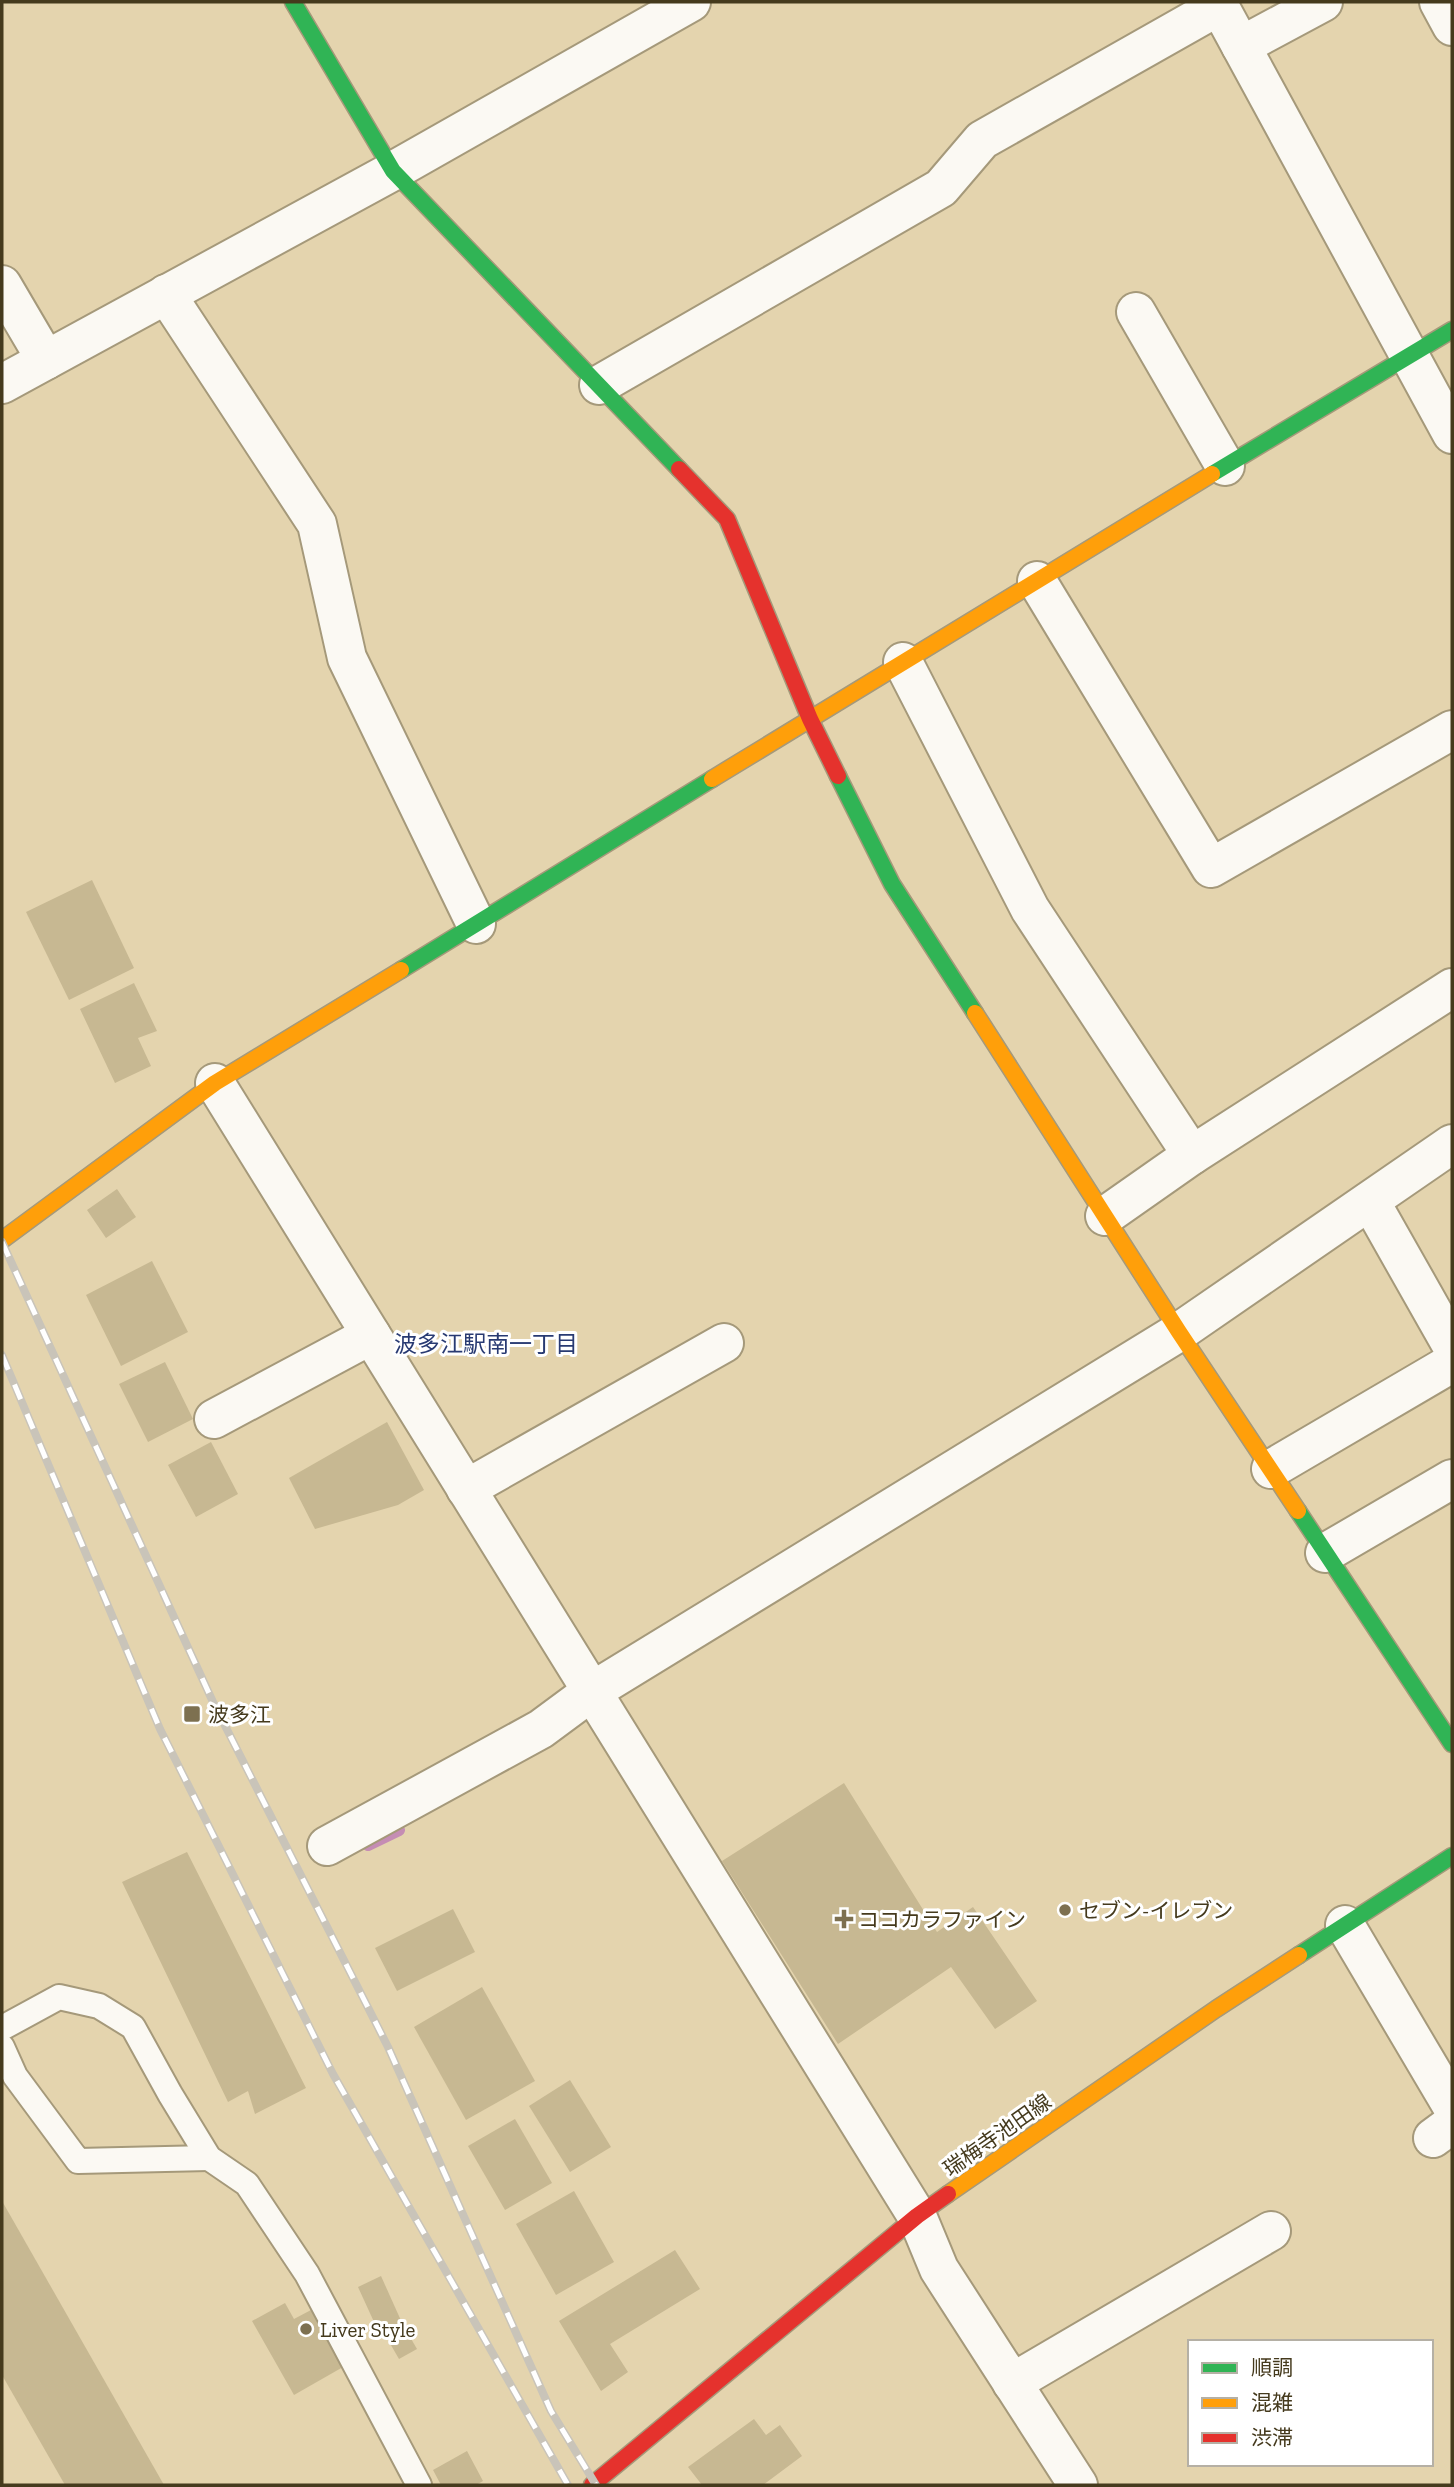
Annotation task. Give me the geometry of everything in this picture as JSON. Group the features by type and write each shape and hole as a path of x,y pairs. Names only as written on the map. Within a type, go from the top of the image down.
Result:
{"street":[{"path":"293,2 393,171 727,519 810,719 892,884 1179,1332 1452,1744"},
{"path":"2,384 393,171 691,2"},
{"path":"1241,46 1323,2"},
{"path":"1439,2 1452,26"},
{"path":"599,385 941,188 982,140 1218,4 1452,434"},
{"path":"2,285 46,360"},
{"path":"166,294 317,524 347,657 476,924"},
{"path":"1136,312 1225,466"},
{"path":"2,1240 215,1083 1452,330"},
{"path":"1037,581 1211,868 1452,730"},
{"path":"903,662 1030,909 1192,1155"},
{"path":"1105,1216 1192,1155 1452,988"},
{"path":"215,1083 917,2216 939,2269 1078,2485"},
{"path":"327,1846 541,1730 591,1692 1179,1332 1452,1144"},
{"path":"1370,1201 1452,1346"},
{"path":"214,1419 371,1335"},
{"path":"466,1489 723,1343"},
{"path":"1271,1469 1452,1363"},
{"path":"1325,1553 1452,1479"},
{"name":"瑞梅寺池田線","path":"592,2485 917,2216 1216,2009 1452,1856"},
{"path":"1345,1925 1452,2106"},
{"path":"1012,2383 1271,2231"}],"lane":[{"path":"2,2028 59,1997 99,2006 133,2027 209,2158 247,2184 307,2274 419,2485"},
{"path":"2,2047 15,2076 78,2161 209,2158"}],"building":[{"path":"92,880 134,968 69,1000 26,912"},
{"path":"134,983 157,1031 138,1038 151,1066 115,1083 80,1009"},
{"path":"117,1189 136,1217 106,1238 87,1210"},
{"path":"152,1261 188,1332 121,1366 86,1295"},
{"path":"165,1362 193,1419 148,1442 119,1384"},
{"path":"387,1422 424,1490 398,1505 315,1529 289,1478"},
{"path":"211,1442 238,1494 196,1517 168,1465"},
{"name":"ココカラファイン","path":"844,1783 937,1932 973,1907 1037,2001 995,2029 951,1967 838,2044 722,1861"},
{"path":"187,1852 306,2088 255,2114 248,2091 228,2102 122,1882"},
{"path":"453,1909 475,1952 397,1991 375,1948"},
{"path":"482,1987 535,2081 466,2120 414,2027"},
{"path":"570,2080 611,2147 570,2172 529,2106"},
{"path":"515,2119 552,2183 505,2210 468,2146"},
{"path":"574,2191 614,2262 556,2295 516,2224"},
{"path":"2,2201 164,2485 65,2485 2,2375"},
{"path":"675,2250 700,2289 610,2344 628,2372 601,2391 559,2321"},
{"path":"381,2276 403,2325 380,2335 358,2287"},
{"path":"285,2303 294,2319 311,2310 343,2367 294,2395 252,2321"},
{"path":"406,2330 417,2349 399,2359 388,2340"},
{"path":"754,2419 766,2435 780,2425 802,2456 763,2485 702,2485 688,2467"},
{"path":"467,2451 483,2481 476,2485 441,2485 433,2470"}],"waterway":[{"path":"368,1845 399,1830"}],"railway":[{"path":"2,1242 213,1702 388,2047 551,2411 596,2485"},
{"path":"2,1355 160,1729 333,2074 568,2485"}],"traffic: fast":[{"path":"293,2 393,171 679,469"},
{"path":"1212,474 1452,330"},
{"path":"838,776 892,884 975,1013"},
{"path":"401,970 712,779"},
{"path":"1298,1511 1452,1744"},
{"path":"1299,1955 1452,1856"}],"traffic: slow":[{"path":"712,779 1212,474"},
{"path":"2,1240 215,1083 401,970"},
{"path":"975,1013 1179,1332 1298,1511"},
{"path":"948,2194 1299,1955"}],"traffic: jam":[{"path":"679,469 727,519 810,719 838,776"},
{"path":"592,2485 917,2216 948,2194"}],"place":[{"name":"波多江","path":"192,1714"},
{"name":"セブン-イレブン","path":"1065,1910"},
{"name":"ココカラファイン","path":"844,1919"},
{"name":"Liver Style","path":"306,2329"}],"district":[{"name":"波多江駅南一丁目","path":"486,1344"}]}
